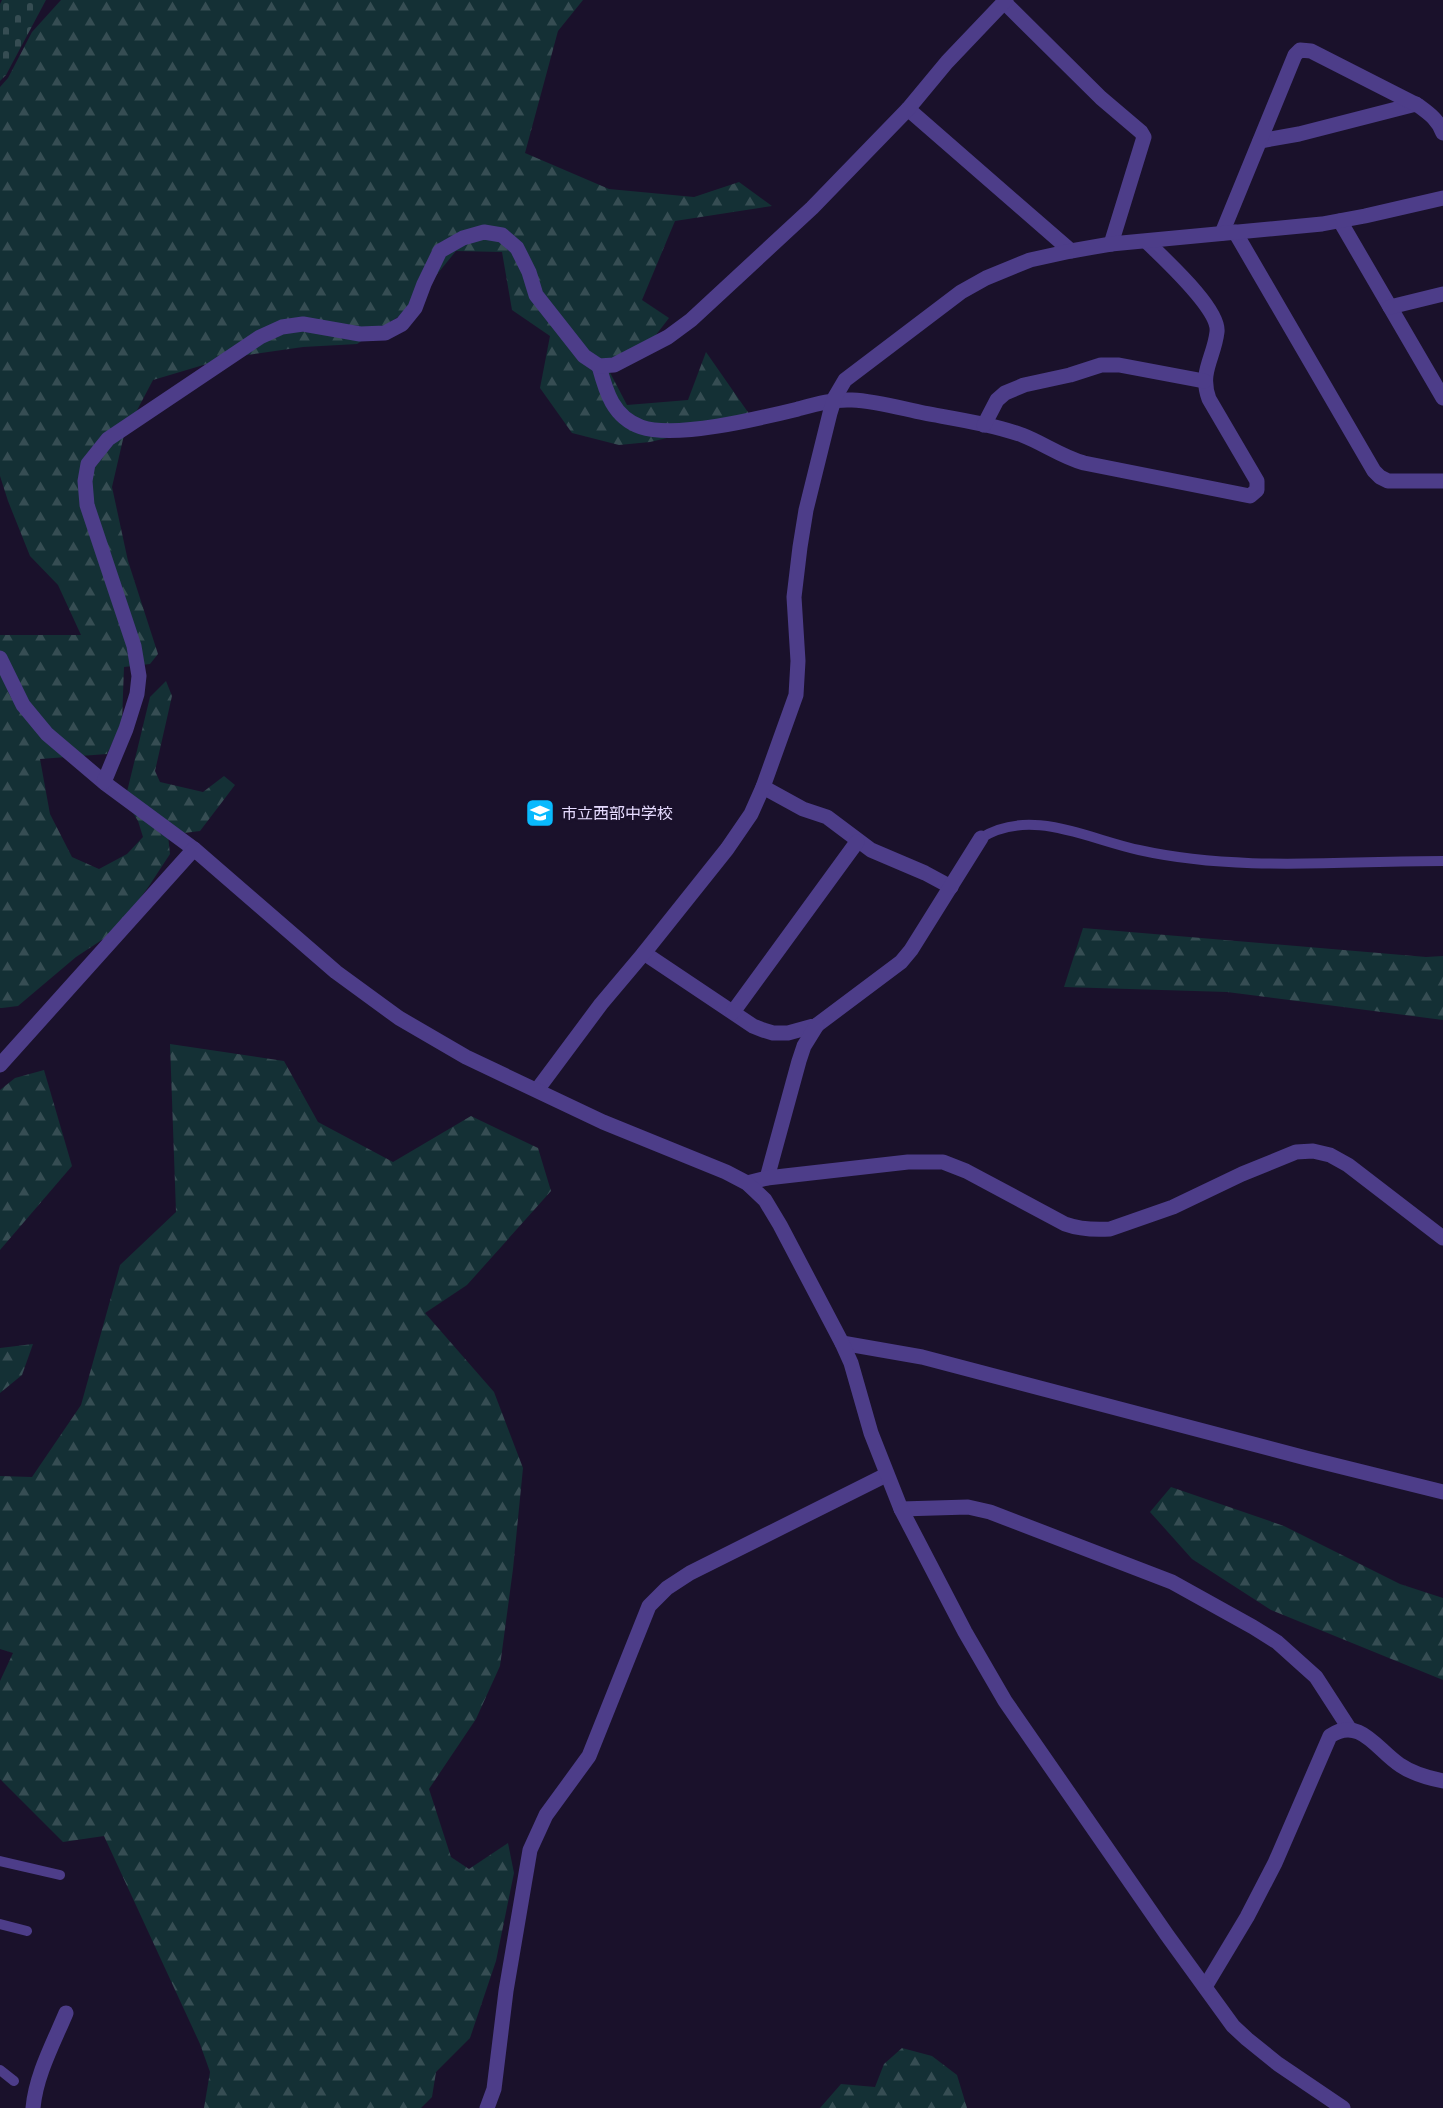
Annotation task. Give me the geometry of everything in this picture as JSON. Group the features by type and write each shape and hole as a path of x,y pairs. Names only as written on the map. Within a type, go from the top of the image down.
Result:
{"street":[{"path":"104,782 126,729 137,694 139,676 134,646 87,505 85,481 88,464 108,439 260,337 282,327 303,324 385,333 402,324 415,308 440,251 463,238 484,232 502,235 517,248 529,272 536,295 584,356 592,364 614,365 668,336 691,320 812,208 908,109 946,62 1005,1 1057,57 1144,137 1112,244"},
{"path":"1228,233 1260,141 1295,55 1300,50 1311,51 1416,104 1432,115 1443,133"},
{"path":"1260,141 1299,134 1416,104"},
{"path":"908,109 1071,251"},
{"path":"537,1090 601,1004 727,849 751,814 764,787 796,695 798,661 794,597 806,510 834,400 845,380 961,292 986,278 1020,264 1071,251 1112,244 1340,221 1443,198"},
{"path":"1340,221 1443,398"},
{"path":"1228,233 1374,471 1388,481 1443,482"},
{"path":"599,366 606,392 615,409 632,422 652,430 671,431 761,418 834,400 862,400 984,425 1021,435 1073,460 1250,496 1257,490 1257,481 1209,399 1204,381 1218,323 1207,305 1147,242"},
{"path":"1390,307 1443,294"},
{"path":"984,425 997,400 1005,393 1024,385 1070,375 1101,365 1119,365 1204,381"},
{"path":"0,658 15,691 46,734 104,782 194,849 336,972 378,1005 466,1057 603,1122 726,1172 747,1183 765,1200 843,1343 886,1475 901,1509 965,1632 1005,1701 1233,2026 1278,2064 1343,2108"},
{"path":"764,787 803,809 827,817 857,842 890,860 925,873 951,887"},
{"path":"644,953 753,1026 773,1033 788,1033 817,1025 901,963 981,838"},
{"path":"733,1012 857,842"},
{"path":"0,1065 194,849"},
{"path":"767,1178 799,1061 804,1046 817,1025"},
{"path":"747,1183 767,1178 908,1162 943,1162 966,1171 1065,1224 1101,1230 1173,1207 1242,1174 1296,1152 1313,1151 1330,1155 1348,1166 1443,1238"},
{"path":"843,1343 922,1357 1443,1492"},
{"path":"487,2108 494,2089 506,1991 530,1850 546,1815 589,1756 649,1606 667,1587 690,1573 886,1475"},
{"path":"901,1509 968,1507 990,1512 1172,1582 1277,1642 1316,1677 1349,1728 1362,1733 1402,1767 1443,1781"},
{"path":"1205,1987 1241,1927 1275,1863 1330,1736 1349,1728"},
{"path":"33,2108 40,2077 66,2013"}],"lane":[{"path":"981,838 1005,827 1031,825 1062,828 1136,850 1188,859 1265,864 1443,861"},
{"path":"0,1860 60,1875"},
{"path":"0,1924 27,1930"},
{"path":"0,2070 14,2081"}],"green space":[{"path":"2,0 46,0 6,75 0,81 0,4"},
{"path":"61,0 583,0 558,31 525,153 609,189 694,197 739,182 772,206 675,221 642,300 669,318 649,344 605,363 627,405 688,400 706,352 752,418 650,442 619,445 572,433 540,388 550,336 512,310 502,252 456,251 407,311 357,344 303,347 227,358 153,380 124,435 112,487 128,561 158,654 150,664 124,667 122,722 107,754 40,759 50,814 72,857 99,869 127,854 143,837 138,821 125,800 150,697 166,681 172,696 155,771 160,782 203,792 224,776 235,785 200,831 168,835 170,854 117,930 76,957 18,1006 0,1008 0,635 81,635 58,585 30,556 0,476 0,87 8,78 32,32"},
{"path":"1083,928 1426,957 1443,956 1443,1020 1227,992 1064,987"},
{"path":"170,1044 284,1061 318,1122 393,1162 471,1116 538,1148 551,1191 467,1285 425,1313 494,1392 523,1468 500,1666 476,1719 429,1789 451,1857 469,1869 508,1843 514,1873 496,1961 470,2038 436,2072 432,2097 421,2108 204,2108 210,2072 200,2044 104,1836 63,1842 0,1779 0,1681 13,1653 0,1649 0,1476 32,1477 81,1405 120,1265 176,1212"},
{"path":"44,1070 72,1166 0,1250 0,1090 15,1078"},
{"path":"33,1344 22,1375 0,1393 0,1348"},
{"path":"1171,1487 1284,1526 1400,1584 1443,1598 1443,1680 1271,1610 1192,1559 1150,1512"},
{"path":"902,2048 932,2056 957,2075 967,2108 820,2108 841,2084 875,2087 884,2064"}],"place":[{"name":"市立西部中学校","path":"540,813"}]}
